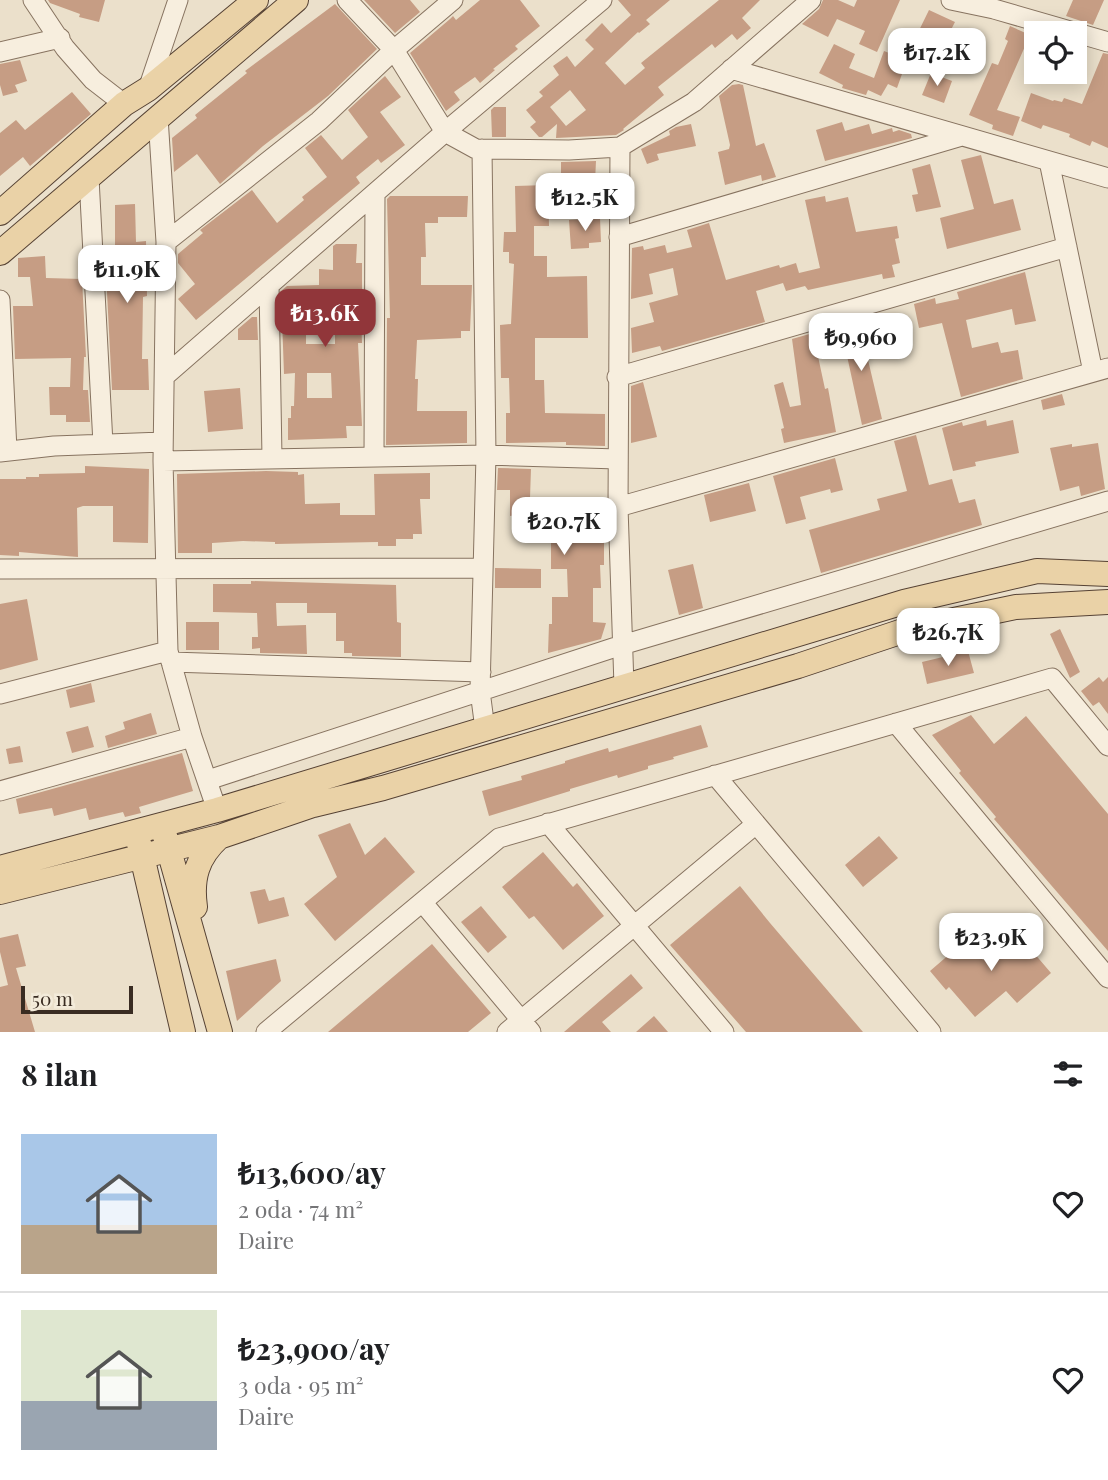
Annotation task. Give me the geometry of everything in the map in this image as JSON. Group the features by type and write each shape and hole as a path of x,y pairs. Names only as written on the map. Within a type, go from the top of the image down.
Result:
{"main road":[{"path":"0,213 124,104 148,89 256,0"},
{"path":"0,253 296,0"},
{"path":"93,869 139,844 162,825 904,601 1037,571 1108,574"},
{"path":"0,868 139,844 169,850 219,837 313,805 396,785 784,670 906,631 1016,607 1108,602"},
{"path":"162,825 220,1032"},
{"path":"207,984 194,897 194,874 201,858 219,837"},
{"path":"139,844 183,1032"},
{"path":"0,892 93,869 113,868 126,874 137,890 172,990"}],"street":[{"path":"33,0 65,48 93,80 124,104"},
{"path":"148,89 178,0"},
{"path":"347,0 394,50 445,132 476,149 569,150 620,147 694,102 811,0"},
{"path":"166,242 319,121 394,50 453,0"},
{"path":"166,375 445,132 602,0"},
{"path":"951,0 991,5 1108,42"},
{"path":"0,52 60,38"},
{"path":"731,69 1108,178"},
{"path":"158,117 166,242 163,452 170,657 192,737 217,810"},
{"path":"619,237 962,136"},
{"path":"620,147 617,377 624,686"},
{"path":"482,149 486,455 481,682 485,729"},
{"path":"618,508 1101,370 1067,247 1049,161"},
{"path":"89,178 103,444"},
{"path":"374,456 375,193"},
{"path":"617,377 1067,247"},
{"path":"269,285 272,458"},
{"path":"0,300 3,451 103,444 163,452 272,458 486,455 618,459"},
{"path":"208,780 481,682 622,645 1108,500"},
{"path":"0,569 483,568"},
{"path":"0,694 170,657 481,682"},
{"path":"266,1032 499,838 1052,678 1108,746"},
{"path":"896,723 1108,978"},
{"path":"0,791 192,737"},
{"path":"715,775 931,1032"},
{"path":"548,823 724,1032"},
{"path":"423,903 520,1028 635,925 756,824"}],"building":[{"path":"48,0 105,0 99,22 79,17 80,14"},
{"path":"364,0 410,0 420,12 395,33"},
{"path":"480,0 520,0 540,26 515,46 518,49 480,83 475,77 454,92 460,100 446,111 410,53 453,16 456,20"},
{"path":"618,0 670,0 646,20 650,24 605,63 625,85 645,68 641,63 719,0 760,0 742,18 751,28 737,40 732,34 715,48 712,44 658,87 664,95 616,135 556,138 557,124 539,137 530,127 536,122 526,110 543,96 539,92 559,75 553,66 567,56 575,67 594,49 585,40 602,23 611,33 631,15","holes":["570,90 586,110 566,126 550,107"]},
{"path":"823,0 838,0 854,7 857,0 900,0 877,52 859,44 865,31 837,19 828,37 802,24 819,9"},
{"path":"1073,0 1104,0 1093,25 1066,16"},
{"path":"335,4 377,49 328,96 263,146 220,184 197,154 174,172 172,138 197,118 195,115 247,73 245,71"},
{"path":"929,10 955,22 931,69 906,57"},
{"path":"1010,26 1024,32 1024,49 997,110 1020,117 1013,136 992,129 993,125 969,115 992,63 998,65 1008,41 1005,39"},
{"path":"834,44 855,54 849,68 874,78 884,51 907,60 897,88 888,84 881,96 868,90 866,95 842,88 843,85 819,73"},
{"path":"1103,53 1108,54 1108,148 1092,141 1090,146 1069,137 1070,134 1043,125 1041,129 1021,121 1031,93 1053,101 1062,102 1064,98 1082,104"},
{"path":"20,60 27,81 15,85 18,92 3,96 0,64"},
{"path":"931,73 952,81 944,103 922,95"},
{"path":"385,76 401,97 380,112 405,145 381,163 378,159 356,177 360,183 196,320 178,299 195,284 178,263 178,254 203,233 200,230 252,190 277,223 304,200 302,197 327,177 305,148 321,135 342,160 368,137 348,110"},
{"path":"732,85 743,85 756,146 764,143 776,177 762,181 761,175 725,185 718,152 729,149 730,145 719,96"},
{"path":"72,92 91,114 30,166 23,157 0,176 0,133 16,120 25,130"},
{"path":"494,107 506,107 506,137 492,137 491,110"},
{"path":"842,122 845,131 869,124 872,134 892,128 893,132 899,130 911,134 912,138 825,161 816,130"},
{"path":"691,124 696,146 657,154 659,160 647,164 641,149 670,135 669,131 676,127"},
{"path":"981,155 994,204 1013,199 1021,230 947,249 940,218 974,209 961,160"},
{"path":"596,161 595,182 575,181 575,187 561,187 561,162"},
{"path":"930,164 941,207 916,212 912,195 918,194 912,169"},
{"path":"548,185 549,226 534,226 534,256 547,256 547,277 587,276 588,338 535,338 535,380 544,380 545,413 605,414 605,446 566,445 566,442 506,443 506,413 510,413 509,378 501,378 500,325 511,324 514,264 509,263 509,252 503,252 504,232 516,232 515,186"},
{"path":"390,196 468,196 467,217 438,217 438,223 425,223 426,257 421,257 421,285 472,285 470,331 461,331 461,338 417,340 415,379 418,379 417,411 467,411 467,443 386,445 387,318 390,318 387,199"},
{"path":"825,196 826,202 848,197 856,232 897,226 899,238 895,239 900,263 892,265 895,277 883,279 882,274 808,290 805,286 786,291 783,283 756,291 765,322 662,351 660,346 632,353 631,328 654,322 649,303 678,295 673,268 649,274 653,294 631,299 632,248 643,246 644,250 665,245 667,253 692,247 687,230 709,223 726,280 779,265 780,268 796,263 799,273 820,268 805,200"},
{"path":"135,204 136,242 146,241 147,296 143,297 142,359 148,359 149,390 112,390 106,273 115,273 115,205"},
{"path":"600,218 601,242 589,243 589,248 571,249 569,220"},
{"path":"357,244 356,263 362,263 362,343 358,343 362,426 346,426 347,438 288,440 288,418 291,418 291,406 294,406 295,373 284,374 281,291 287,286 319,285 319,269 333,270 333,246","holes":["306,319 335,319 335,344 306,344","307,373 331,373 332,398 307,398"]},
{"path":"45,256 46,278 82,279 86,357 83,390 88,390 90,422 66,422 66,415 50,415 49,387 70,387 71,358 15,359 13,306 33,306 30,277 18,277 18,258"},
{"path":"1025,272 1036,321 1015,325 1012,309 966,320 972,348 998,342 1001,353 1018,350 1023,379 961,397 942,323 919,328 914,304 935,298 936,304 959,299 957,292"},
{"path":"252,317 257,317 258,340 238,340 238,329"},
{"path":"861,319 882,419 862,425 842,325"},
{"path":"813,333 825,389 828,388 836,432 784,443 781,429 784,428 774,385 783,382 790,407 801,405 792,339"},
{"path":"643,382 657,437 631,443 631,386"},
{"path":"240,388 243,429 208,432 204,391"},
{"path":"1062,394 1065,405 1043,410 1041,400"},
{"path":"986,420 987,426 1013,420 1019,453 975,462 976,466 953,471 942,428 962,422 963,426"},
{"path":"916,435 929,485 952,479 959,503 975,499 982,525 821,573 809,530 880,510 877,499 907,491 894,441"},
{"path":"1098,443 1105,489 1081,496 1079,486 1060,491 1050,448"},
{"path":"835,458 843,490 831,493 830,489 800,497 806,519 786,524 773,476"},
{"path":"85,466 149,469 148,543 113,542 113,506 83,506 77,508 78,557 19,552 19,556 0,555 0,479 26,479 39,477 39,474 85,473"},
{"path":"498,468 531,469 530,498 591,499 590,542 604,542 604,565 600,565 601,588 593,588 593,622 606,623 601,639 548,653 552,597 568,597 567,569 551,569 551,519 515,519 515,515 510,516 510,490 497,490"},
{"path":"266,471 304,474 305,504 340,503 340,515 375,515 374,474 430,473 430,499 420,499 422,534 413,534 413,539 396,539 396,546 378,546 378,542 275,544 243,541 212,543 212,553 178,553 177,474"},
{"path":"749,483 756,511 710,522 704,495"},
{"path":"693,564 703,608 679,615 668,570"},
{"path":"495,568 541,569 541,588 495,588"},
{"path":"251,581 396,585 397,622 401,623 401,657 352,656 352,653 344,653 344,641 336,641 336,613 307,613 307,603 276,603 277,626 306,625 307,654 260,653 260,648 252,649 252,637 258,637 257,613 213,612 213,584 251,584"},
{"path":"27,599 38,660 0,670 0,604"},
{"path":"186,622 219,622 219,650 186,650"},
{"path":"1060,629 1080,672 1070,678 1050,634"},
{"path":"968,651 974,673 927,684 922,662"},
{"path":"1099,677 1103,682 1108,677 1108,714 1099,702 1093,706 1081,691"},
{"path":"91,683 95,702 70,708 66,690"},
{"path":"151,713 157,734 108,748 105,736 125,729 123,722"},
{"path":"971,715 994,744 1026,716 1108,814 1108,951 994,819 996,817 932,735"},
{"path":"701,725 708,747 648,766 648,769 618,778 617,775 489,816 482,791 522,780 521,776 608,748 609,752"},
{"path":"88,726 94,747 72,753 66,732"},
{"path":"20,746 23,762 9,764 6,749"},
{"path":"182,753 193,791 139,807 141,813 125,817 123,812 89,820 86,808 54,816 52,808 19,814 16,799"},
{"path":"350,823 365,855 385,837 415,872 335,941 304,904 337,877 318,835"},
{"path":"879,836 898,858 863,887 845,865"},
{"path":"543,852 573,887 577,883 604,916 563,950 534,916 529,919 502,887"},
{"path":"740,886 863,1032 746,1032 670,945"},
{"path":"265,889 269,901 284,897 289,916 258,924 250,892"},
{"path":"481,906 507,937 488,953 461,922"},
{"path":"1016,932 1051,973 1017,1003 1006,991 975,1017 949,987 946,990 930,971 966,940 983,960"},
{"path":"18,934 26,966 16,968 35,1032 0,1032 0,987 8,985 0,952 0,938"},
{"path":"432,944 491,1013 468,1032 328,1032"},
{"path":"276,959 281,981 237,1021 226,971"},
{"path":"631,974 643,988 602,1022 611,1032 564,1032"},
{"path":"654,1016 668,1032 636,1032"}]}
